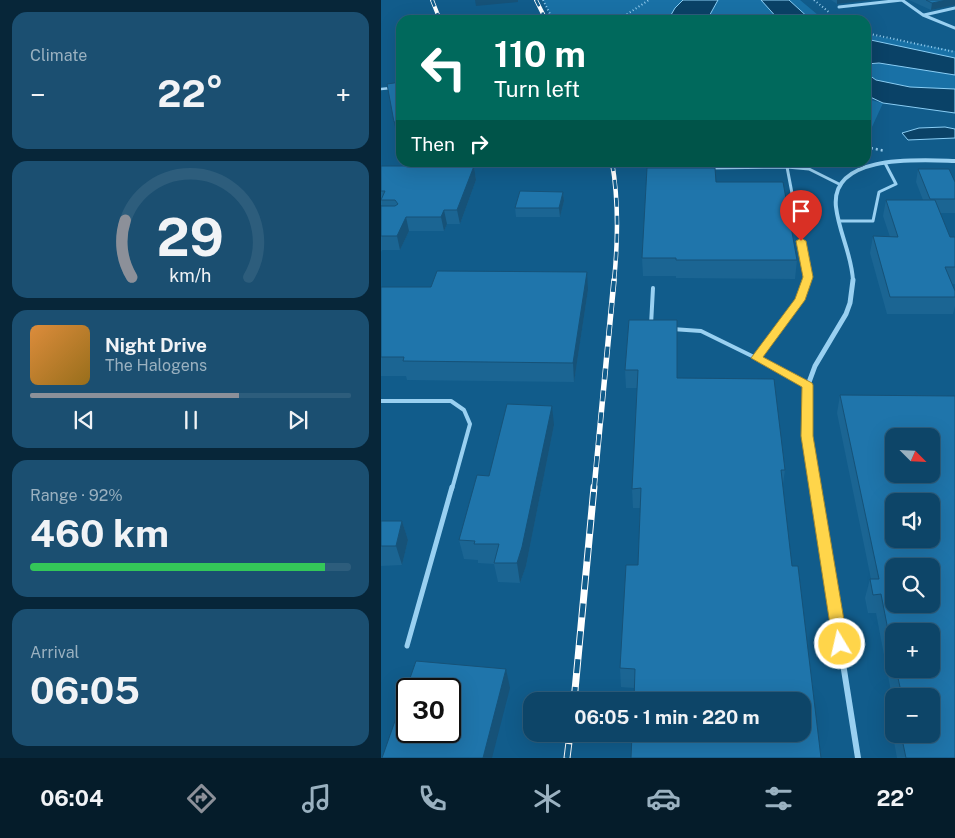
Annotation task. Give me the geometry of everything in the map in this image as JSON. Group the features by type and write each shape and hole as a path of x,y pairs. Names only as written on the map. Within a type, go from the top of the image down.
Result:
{"street":[{"path":"903,0 923,15 955,28"},
{"path":"839,7 912,0"},
{"path":"923,15 955,8"},
{"path":"858,758 807,436 808,385 816,364 844,318 852,293 851,267 835,195 839,184 855,172 885,163 907,160 955,160"}],"lane":[{"path":"381,89 396,88"},
{"path":"840,221 873,221 879,192 896,184 885,163"},
{"path":"400,168 404,167"},
{"path":"756,358 800,300 808,277 787,167"},
{"path":"701,168 787,167 809,169 839,184"},
{"path":"653,288 651,328 659,328"},
{"path":"668,329 701,331 808,385"},
{"path":"381,401 451,401 460,404 468,412 470,424 407,646"}],"path":[{"path":"543,0 550,15"},
{"path":"625,15 649,0"},
{"path":"814,0 833,15"},
{"path":"871,34 955,52"}],"shaded area":[{"path":"543,0 800,0 818,15 550,15"},
{"path":"683,0 718,0 710,15 671,15"},
{"path":"761,0 789,0 806,15 774,15"},
{"path":"871,35 955,51 955,107 923,100 904,85 871,85"},
{"path":"871,40 955,58 955,75 879,63 871,64"},
{"path":"871,76 876,80 910,87 955,89 955,113 883,103 871,97"},
{"path":"871,100 883,103 871,129"},
{"path":"945,127 955,129 955,138 908,140 902,133 919,128"}],"building":[{"path":"926,0 947,0 932,3"},
{"path":"396,83 396,122 394,122 387,84"},
{"path":"381,166 474,167 457,210 444,210 441,217 406,217 397,236 381,236 381,206 395,206 398,204 395,200 381,200 385,191 381,191"},
{"path":"647,168 715,168 716,182 783,182 797,260 676,260 676,258 642,258"},
{"path":"918,169 949,169 955,182 955,199 930,199"},
{"path":"520,191 563,192 559,208 515,208"},
{"path":"886,200 935,200 950,237 955,237 955,267 945,267 955,291 955,297 890,297 873,236 898,237"},
{"path":"437,271 587,272 573,363 403,361 404,357 381,357 381,287 431,287"},
{"path":"629,320 677,320 677,378 774,379 785,470 781,470 792,566 798,566 821,758 631,758 632,742 811,742 811,692 634,692 635,669 620,668 626,565 638,565 641,488 632,489 638,370 625,370"},
{"path":"840,395 955,396 955,758 906,758 903,743 940,743 940,688 900,688 898,678 940,678 940,623 887,623 881,594 873,595 870,579 879,579"},
{"path":"507,404 552,406 517,563 494,563 499,544 474,544 475,541 459,540 477,475 489,476"},
{"path":"381,521 402,521 396,546 381,546"},
{"path":"416,661 506,669 483,758 382,758 396,718 396,743 461,743 461,678 410,678"}],"railway":[{"path":"432,0 438,15"},
{"path":"536,0 544,15"},
{"path":"613,167 617,222 614,281"},
{"path":"594,489 614,280"},
{"path":"575,692 594,487"},
{"path":"567,758 569,742"}],"route":[{"path":"801,241 808,277 800,300 756,358 808,385 807,436 840,644"}]}
